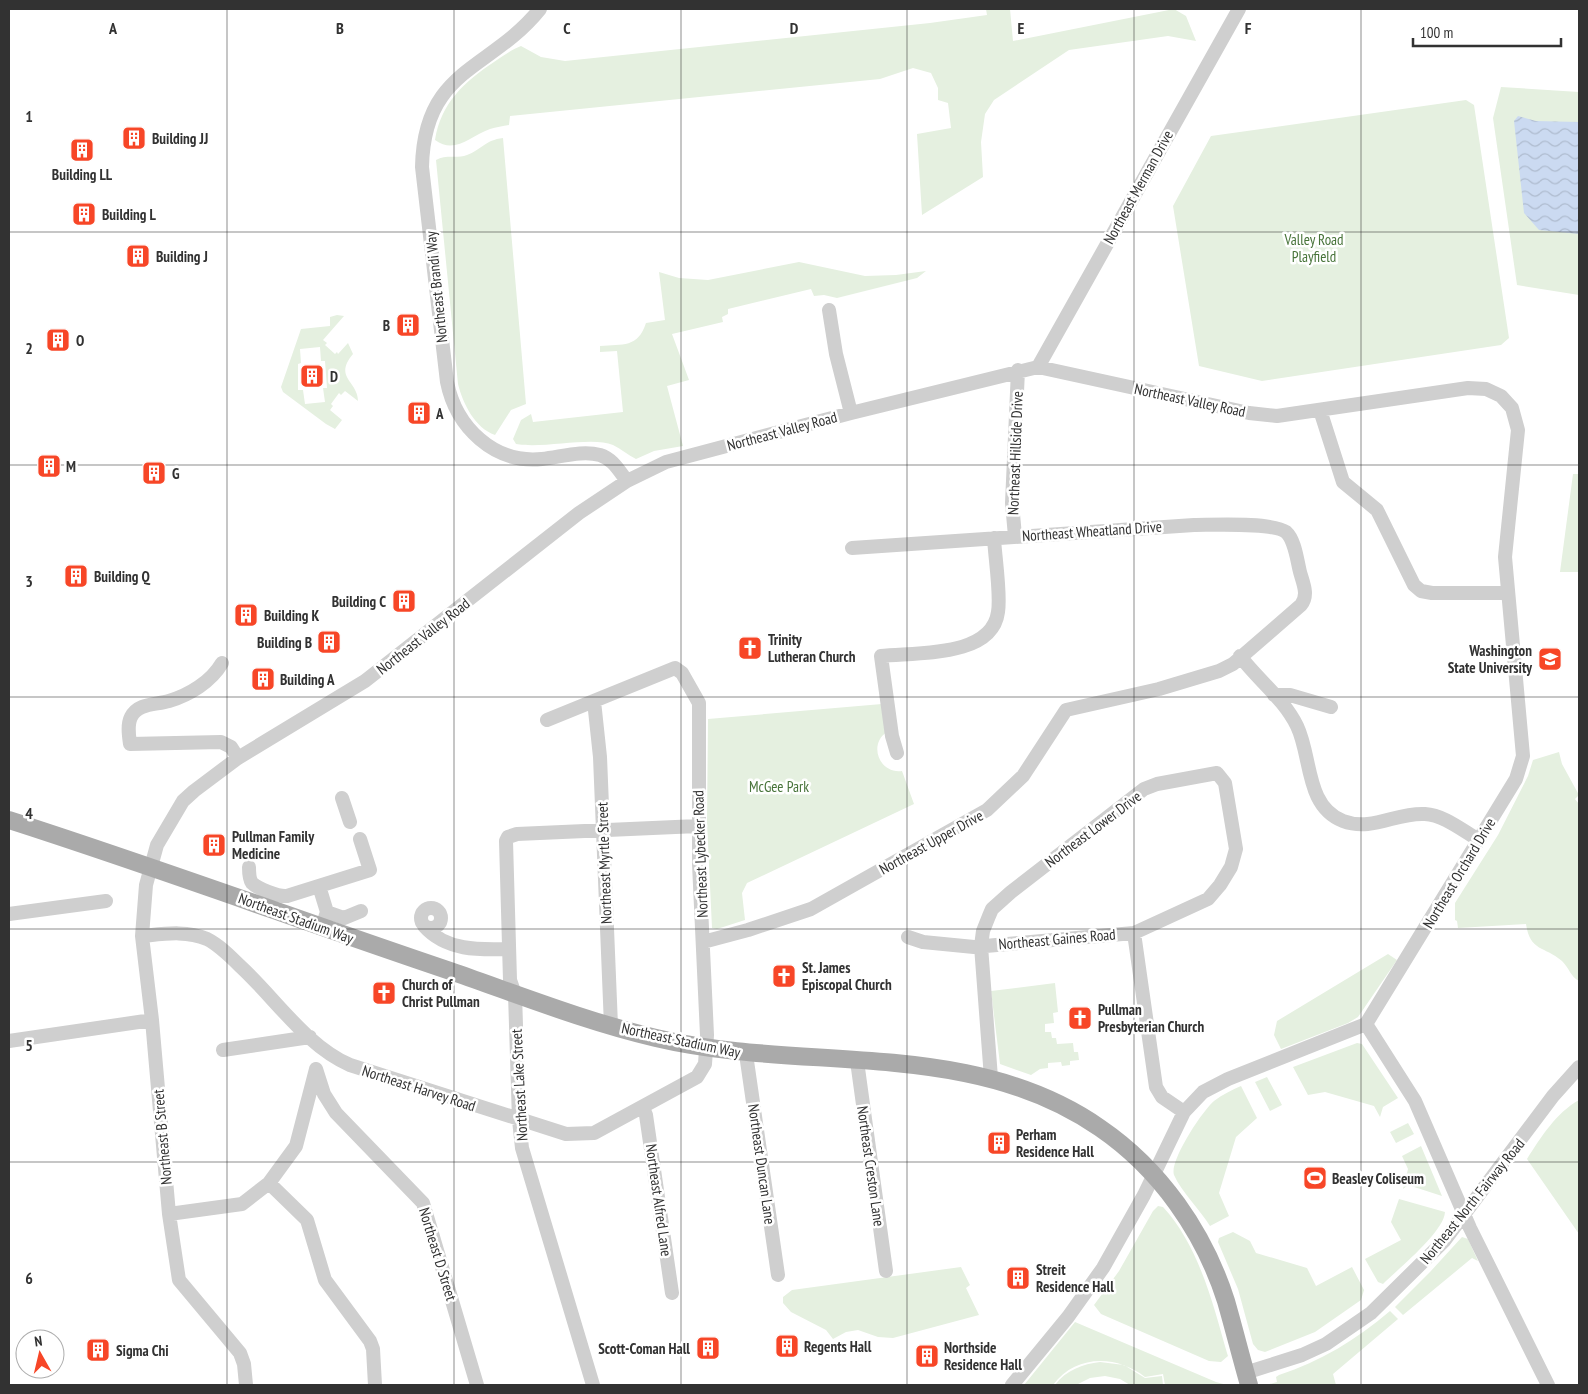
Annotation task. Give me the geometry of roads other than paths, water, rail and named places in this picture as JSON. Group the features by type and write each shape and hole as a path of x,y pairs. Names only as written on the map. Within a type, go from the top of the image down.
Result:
{"main road":[{"name":"Northeast Stadium Way","path":"9,820 324,920 515,994 611,1026 706,1049 746,1054 927,1066 990,1078 1028,1090 1074,1111 1117,1140 1154,1175 1184,1214 1207,1255 1225,1300 1247,1379"}],"street":[{"name":"Northeast Brandi Way","path":"540,9 523,29 453,82 434,109 426,132 422,167 446,382 452,404 460,420 476,437 497,451 534,460 586,454 600,455 612,461 627,481"},
{"name":"Northeast Merman Drive","path":"1038,366 1239,9"},
{"path":"829,310 836,354 851,413"},
{"name":"Northeast Valley Road","path":"150,866 164,830 183,801 207,779 238,758 365,681 579,513 627,481 666,462 1038,366 1249,413 1277,416 1478,387 1501,396 1512,408 1517,421 1518,439"},
{"name":"Northeast Hillside Drive","path":"1015,536 1012,503 1018,370"},
{"path":"1320,410 1343,482 1377,510 1414,585 1421,590 1432,593 1508,594"},
{"name":"Northeast Orchard Drive","path":"1366,1024 1516,779 1523,756 1505,557 1518,439"},
{"name":"Northeast Wheatland Drive","path":"852,548 1015,536 1239,524 1277,528 1287,533 1292,542 1301,574"},
{"path":"897,753 892,736 881,656 963,648 980,641 990,631 998,612 994,538"},
{"name":"Northeast Upper Drive","path":"703,942 766,925 810,908 987,810 1023,776 1066,710 1160,689 1233,664 1305,600 1306,593 1301,574"},
{"path":"1240,656 1283,703 1299,728 1317,797 1335,817 1364,825 1425,814 1445,820 1479,840"},
{"path":"222,663 209,681 170,701 145,706 135,711 129,722 130,744 220,742 231,747 238,758"},
{"name":"Northeast Lybecker Road","path":"594,701 675,668 682,673 699,703 698,826 706,1049"},
{"path":"1274,695 1290,696 1331,707"},
{"path":"547,720 594,701"},
{"name":"Northeast Myrtle Street","path":"594,701 600,757 611,1026"},
{"name":"Northeast Lower Drive","path":"990,1078 981,946 983,930 988,916 1002,899 1144,790 1166,782 1217,773 1225,783 1236,848 1231,867 1215,893 1208,899 1134,933"},
{"path":"342,798 350,822"},
{"path":"602,830 698,826"},
{"name":"Northeast Lake Street","path":"593,1385 522,1148 519,1120 515,994 510,980 505,846 508,837 517,834 602,830"},
{"path":"249,867 251,880 254,884 283,897 370,870 360,839"},
{"name":"Northeast B Street","path":"150,866 143,911 142,936 152,1020 169,1214 179,1280 240,1353 244,1364 246,1385"},
{"path":"319,886 324,920 344,918 361,911"},
{"path":"9,914 106,902"},
{"path":"424,926 438,938 460,947 474,950 509,949"},
{"name":"Northeast Gaines Road","path":"908,937 923,942 981,946 1134,933 1156,1087 1162,1097 1184,1112"},
{"name":"Northeast Harvey Road","path":"142,936 185,934 215,944 252,977 325,1053 350,1065 566,1134 594,1133 697,1077 703,1069 706,1049"},
{"path":"9,1041 152,1020"},
{"path":"1012,1385 1068,1317 1102,1268 1154,1175 1184,1112 1203,1092 1228,1079 1366,1024 1415,1101 1465,1214 1548,1385"},
{"path":"223,1050 310,1037"},
{"path":"169,1214 242,1204 269,1183 296,1146 316,1070 325,1053"},
{"name":"Northeast Duncan Lane","path":"746,1054 778,1275"},
{"name":"Northeast Creston Lane","path":"857,1061 886,1270"},
{"name":"Northeast North Fairway Road","path":"1247,1379 1342,1335 1371,1313 1444,1241 1553,1096 1579,1067"},
{"name":"Northeast D Street","path":"316,1070 324,1094 336,1112 423,1203 478,1385"},
{"name":"Northeast Alfred Lane","path":"643,1108 646,1115 672,1293"},
{"path":"269,1183 308,1220 325,1280 370,1341 373,1349 375,1385"}],"water":[{"path":"1518,116 1536,121 1579,122 1579,234 1539,230 1524,213 1514,121"}],"place":[{"name":"Building JJ","path":"134,138"},
{"name":"Building LL","path":"82,150"},
{"name":"Building L","path":"84,214"},
{"name":"Building J","path":"138,256"},
{"name":"B","path":"408,325"},
{"name":"O","path":"58,340"},
{"name":"D","path":"312,376"},
{"name":"A","path":"419,413"},
{"name":"M","path":"49,466"},
{"name":"G","path":"154,473"},
{"name":"Building Q","path":"76,576"},
{"name":"Building C","path":"404,601"},
{"name":"Building K","path":"246,615"},
{"name":"Building B","path":"329,642"},
{"name":"Trinity Lutheran Church","path":"750,648"},
{"name":"Washington State University","path":"1550,659"},
{"name":"Building A","path":"263,679"},
{"name":"Pullman Family Medicine","path":"214,845"},
{"name":"St. James Episcopal Church","path":"784,976"},
{"name":"Church of Christ Pullman","path":"384,993"},
{"name":"Pullman Presbyterian Church","path":"1080,1018"},
{"name":"Perham Residence Hall","path":"999,1143"},
{"name":"Beasley Coliseum","path":"1315,1178"},
{"name":"Streit Residence Hall","path":"1018,1278"},
{"name":"Regents Hall","path":"787,1346"},
{"name":"Scott-Coman Hall","path":"708,1348"},
{"name":"Sigma Chi","path":"98,1350"},
{"name":"Northside Residence Hall","path":"927,1356"}],"park label":[{"name":"Valley Road Playfield","path":"1314,248"},
{"name":"McGee Park","path":"779,786"}]}
